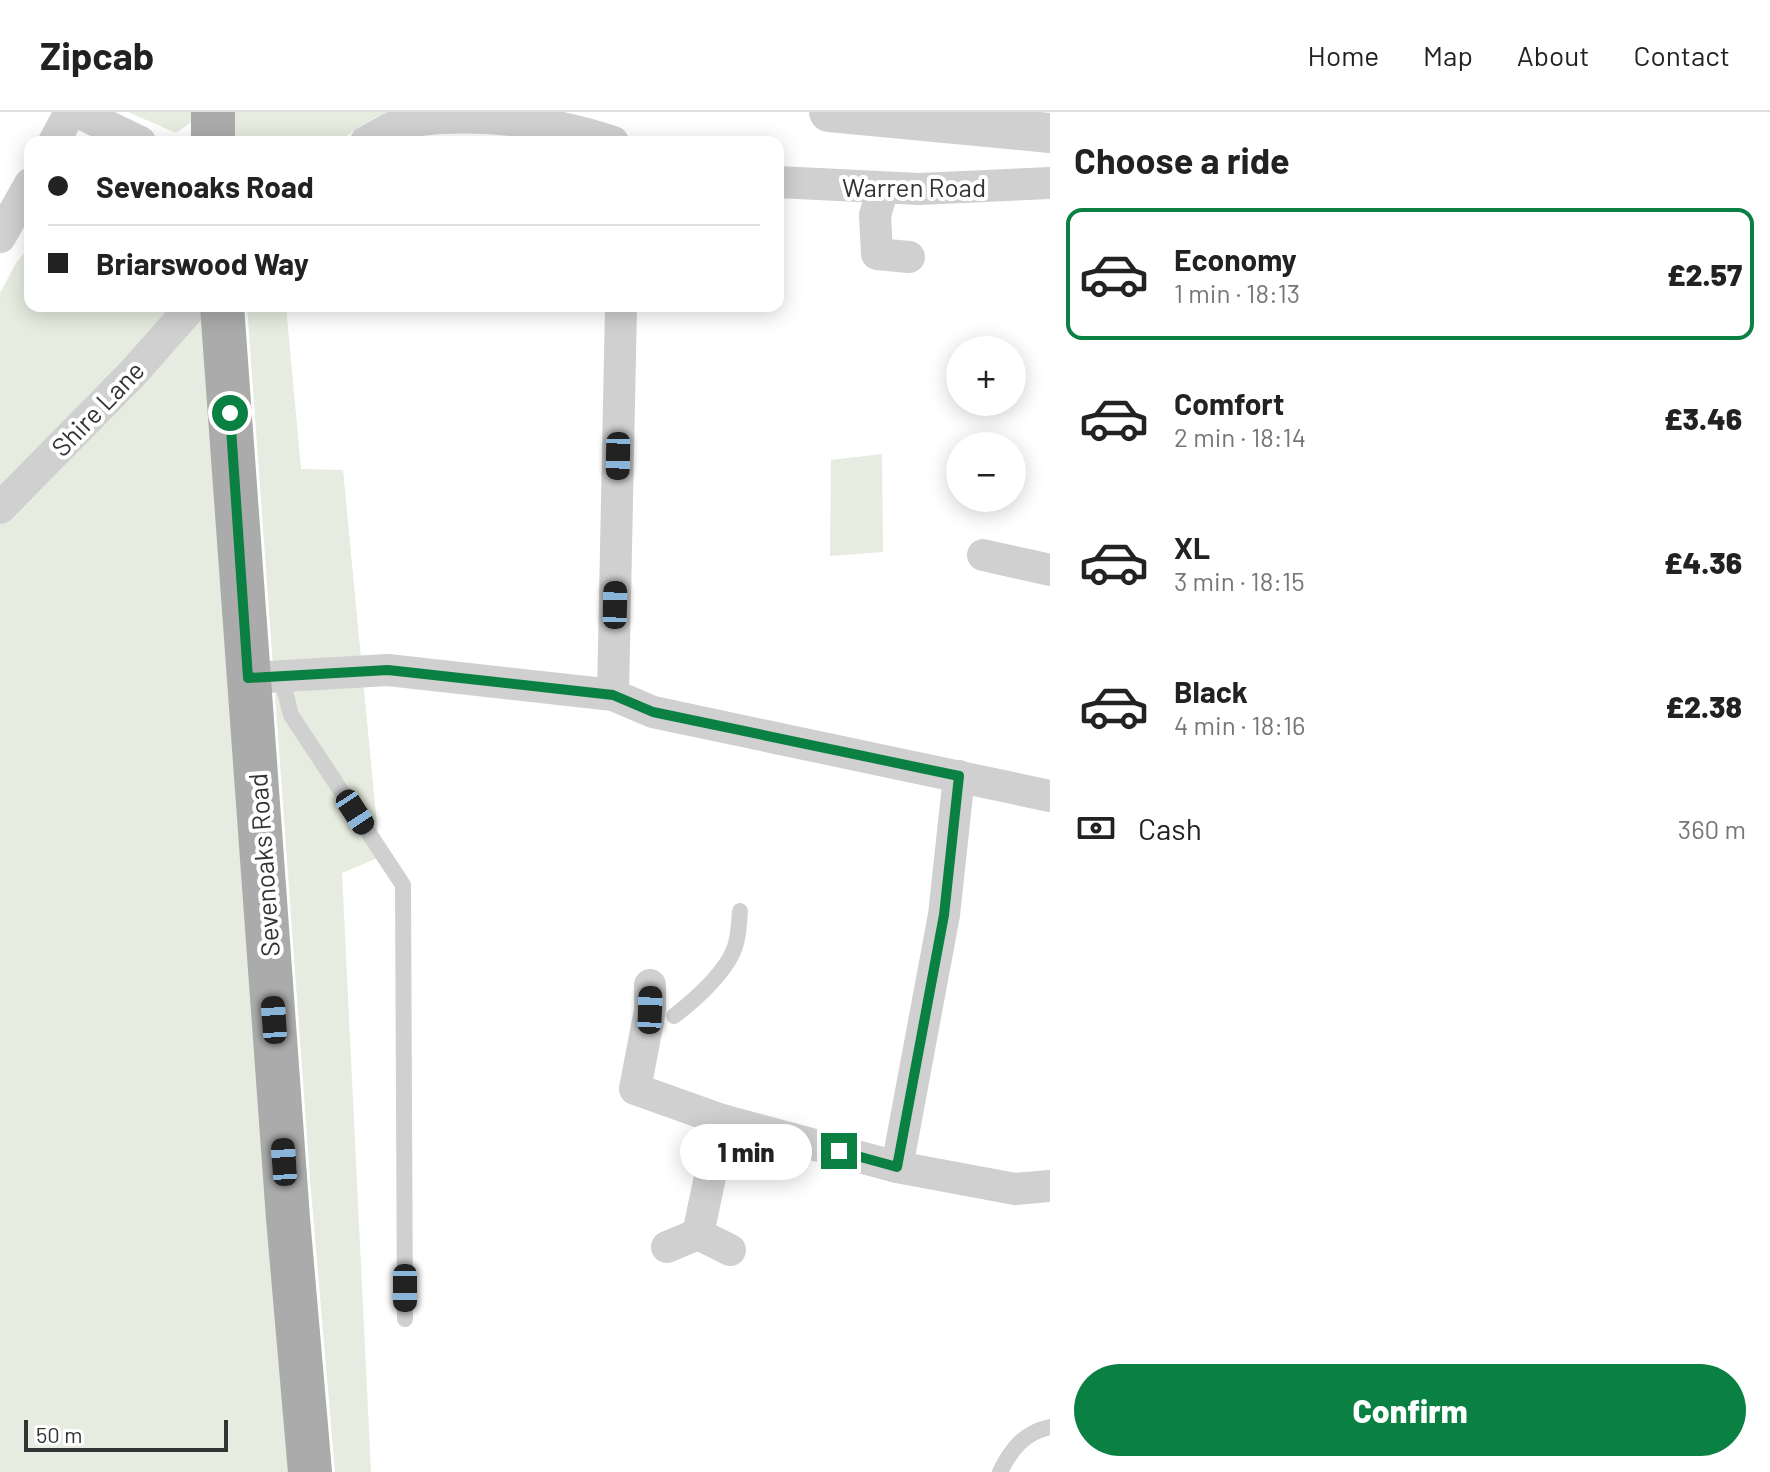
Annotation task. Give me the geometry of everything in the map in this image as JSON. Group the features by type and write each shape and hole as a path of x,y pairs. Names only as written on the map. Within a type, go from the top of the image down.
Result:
{"main road":[{"path":"213,112 213,136"},
{"name":"Sevenoaks Road","path":"223,312 265,677 287,1202 310,1472"}],"street":[{"path":"57,136 70,112"},
{"path":"78,112 128,136"},
{"path":"829,112 1050,133"},
{"path":"379,136 409,122 462,116 541,122 591,136"},
{"name":"Warren Road","path":"784,182 883,189 1050,183"},
{"path":"883,189 875,215 877,254 909,257"},
{"path":"0,237 24,195"},
{"name":"Shire Lane","path":"0,508 133,373 187,312"},
{"path":"613,695 621,312"},
{"path":"983,555 1050,570"},
{"path":"265,677 388,670 613,695 653,712 1050,796"},
{"path":"897,1167 944,915 959,776"},
{"path":"658,1004 635,1089 722,1120 897,1167 1015,1189 1050,1186"},
{"path":"698,1234 722,1120"},
{"path":"667,1247 698,1234 730,1250"}],"lane":[{"path":"265,677 403,885 405,1319"},
{"path":"658,1004 699,996 729,959 736,945 740,911"},
{"path":"1000,1472 1006,1459 1032,1431 1050,1427"}],"shaded area":[{"path":"128,112 194,112 194,120 176,133"},
{"path":"230,112 394,112 376,117 346,136 231,136"},
{"path":"24,253 24,312 209,312 295,1472 0,1472 0,293"},
{"path":"247,312 287,312 301,469 343,470 380,857 342,873 371,1472 335,1472 310,1179"},
{"path":"882,454 883,552 830,556 831,460"}],"route":[{"path":"230,413 248,678 388,670 613,695 653,712 959,776 944,915 897,1167 839,1151"}]}
